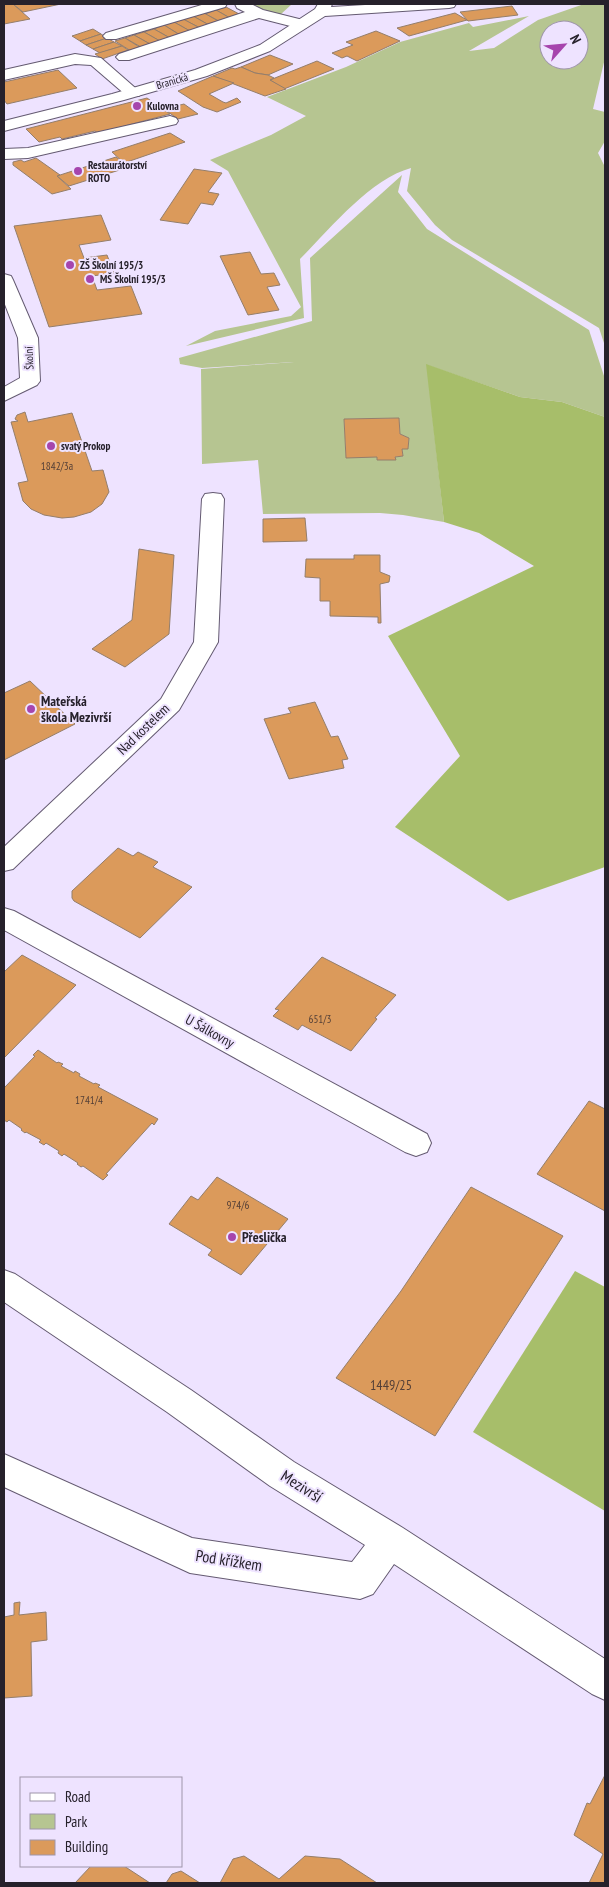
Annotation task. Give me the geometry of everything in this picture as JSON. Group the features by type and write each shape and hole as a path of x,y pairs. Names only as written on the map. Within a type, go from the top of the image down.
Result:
{"street":[{"path":"110,36 220,4"},
{"path":"239,4 258,13 302,24"},
{"path":"323,8 449,4"},
{"name":"Branická","path":"4,126 134,93 201,73 266,48 323,8"},
{"path":"124,58 258,13"},
{"path":"4,75 75,59 95,61 134,93"},
{"path":"4,154 28,153 170,122"},
{"name":"Školní","path":"4,280 28,338 30,382 4,395"},
{"name":"Nad kostelem","path":"4,862 170,704 193,665 206,642 214,499"},
{"name":"U Šálkovny","path":"4,918 416,1142"},
{"name":"Mezivrší","path":"4,1284 179,1401 282,1474 390,1540 605,1681"},
{"name":"Pod křížkem","path":"4,1470 190,1554 360,1580 390,1540"}],"green space":[{"path":"248,4 292,4 280,15"},
{"path":"584,4 605,4 605,58 593,109 605,112 605,141 598,153 605,167 605,346 599,328 452,240 435,225 407,191 411,168 381,183 351,206 300,259 304,318 186,346 215,331 291,316 301,307 228,171 210,160 271,135 306,116 267,97 346,67 400,42 469,23 473,27 529,16 469,51 494,48 538,20"},
{"path":"402,175 398,192 427,229 589,330 605,379 605,417 562,402 520,397 427,365 444,522 380,513 263,514 258,460 202,464 201,369 294,362 202,368 180,364 179,358 312,321 310,258","holes":["399,418 400,434 409,438 408,449 402,449 403,456 395,457 395,460 377,460 377,457 346,457 344,419"]},
{"path":"426,364 520,397 562,402 605,417 605,867 508,901 395,827 460,756 388,636 534,566 479,533 444,522"},
{"path":"575,1271 605,1287 605,1511 473,1432"}],"building":[{"path":"4,4 13,4 30,19 4,24"},
{"path":"13,4 61,4 23,12"},
{"path":"512,6 518,15 468,21 460,12"},
{"path":"226,7 241,15 230,18 216,10"},
{"path":"216,10 230,18 219,21 205,14"},
{"path":"204,13 220,22 209,25 193,16"},
{"path":"455,13 467,20 409,36 397,28"},
{"path":"193,16 209,25 200,28 183,19"},
{"path":"183,19 200,28 190,31 174,22"},
{"path":"174,22 190,31 180,35 164,25"},
{"path":"164,25 180,35 170,38 154,29"},
{"path":"93,29 101,34 80,41 72,36"},
{"path":"154,29 170,38 160,41 144,32"},
{"path":"376,31 400,41 357,61 347,56 342,58 332,53 353,45 346,42"},
{"path":"144,32 160,41 150,44 134,35"},
{"path":"101,34 107,38 86,45 80,41"},
{"path":"134,35 150,44 141,47 125,38"},
{"path":"107,38 114,42 93,49 86,45"},
{"path":"125,38 141,48 131,51 115,41"},
{"path":"114,42 122,46 100,53 93,49"},
{"path":"122,46 128,50 102,59 95,54"},
{"path":"270,55 293,64 268,75 255,73 241,67"},
{"path":"317,61 334,69 284,89 270,80"},
{"path":"241,67 255,73 268,75 274,78 270,80 286,89 265,96 213,76 232,68"},
{"path":"58,70 77,88 7,104 4,100 4,82"},
{"path":"213,76 234,83 209,94 226,103 237,98 241,102 217,112 203,107 178,91"},
{"path":"147,98 170,114 98,133 95,131 39,142 26,129"},
{"path":"184,104 198,114 178,119 164,109"},
{"path":"170,133 185,142 124,163 112,152"},
{"path":"116,157 129,167 69,186 57,176"},
{"path":"36,158 60,175 57,176 71,189 52,194 13,165 13,162 21,160 24,162"},
{"path":"194,169 222,173 208,192 219,194 213,205 201,203 188,224 160,220"},
{"name":"ZŠ Školní 195/3","path":"101,215 111,240 79,245 84,258 107,255 114,273 92,276 97,290 131,286 142,314 49,327 14,226"},
{"path":"250,252 261,274 274,273 280,285 267,287 279,310 248,315 220,256"},
{"name":"svatý Prokop","path":"25,412 28,422 72,413 92,471 103,470 109,492 102,504 91,512 62,518 44,515 31,509 23,501 18,483 28,481 11,422 18,421 15,419 17,415"},
{"path":"399,418 400,434 409,438 408,449 402,449 403,456 395,457 396,460 377,460 377,457 346,458 344,419"},
{"path":"305,518 307,541 263,542 263,519"},
{"path":"139,549 174,555 169,634 125,667 92,649 132,620"},
{"path":"354,555 380,555 380,572 390,576 389,582 380,584 381,623 378,623 378,617 330,616 330,601 320,601 320,578 305,577 306,559 354,559"},
{"name":"Mateřská škola Mezivrší","path":"30,681 75,724 4,760 4,693"},
{"path":"315,702 331,737 338,736 348,759 342,760 344,768 289,779 264,719 291,713 288,708"},
{"path":"118,848 133,856 138,852 158,862 153,867 192,887 140,938 74,901 72,898 72,891"},
{"path":"22,955 76,985 4,1058 4,972"},
{"path":"322,957 396,995 375,1018 377,1019 351,1051 302,1025 298,1030 273,1016 279,1010 275,1009"},
{"path":"38,1050 57,1063 63,1064 61,1066 74,1073 75,1071 80,1074 79,1076 100,1085 98,1087 158,1119 154,1125 152,1123 106,1174 108,1175 103,1180 64,1154 62,1156 58,1153 59,1151 46,1143 44,1145 39,1142 41,1140 25,1133 9,1120 7,1122 4,1120 4,1088 35,1056 33,1055"},
{"path":"589,1101 605,1109 605,1211 537,1174"},
{"name":"Přeslička","path":"217,1177 288,1219 241,1275 208,1255 212,1250 169,1224 191,1196 198,1200"},
{"path":"471,1187 563,1236 435,1436 336,1378 401,1291"},
{"path":"20,1602 19,1615 46,1612 47,1640 31,1642 32,1696 4,1698 4,1617 14,1615 14,1603"},
{"path":"605,1775 605,1883 589,1883 603,1854 574,1835 587,1803 590,1804"},
{"path":"244,1856 279,1879 305,1856 340,1859 377,1883 220,1883 233,1859"},
{"path":"90,1867 126,1867 150,1883 75,1883"},
{"path":"181,1871 200,1883 166,1883 172,1874"}],"place":[{"name":"Kulovna","path":"137,106"},
{"name":"Restaurátorství ROTO","path":"78,171"},
{"name":"ZŠ Školní 195/3","path":"70,265"},
{"name":"MŠ Školní 195/3","path":"90,279"},
{"name":"svatý Prokop","path":"51,446"},
{"name":"Mateřská škola Mezivrší","path":"31,709"},
{"name":"Přeslička","path":"232,1237"}]}
